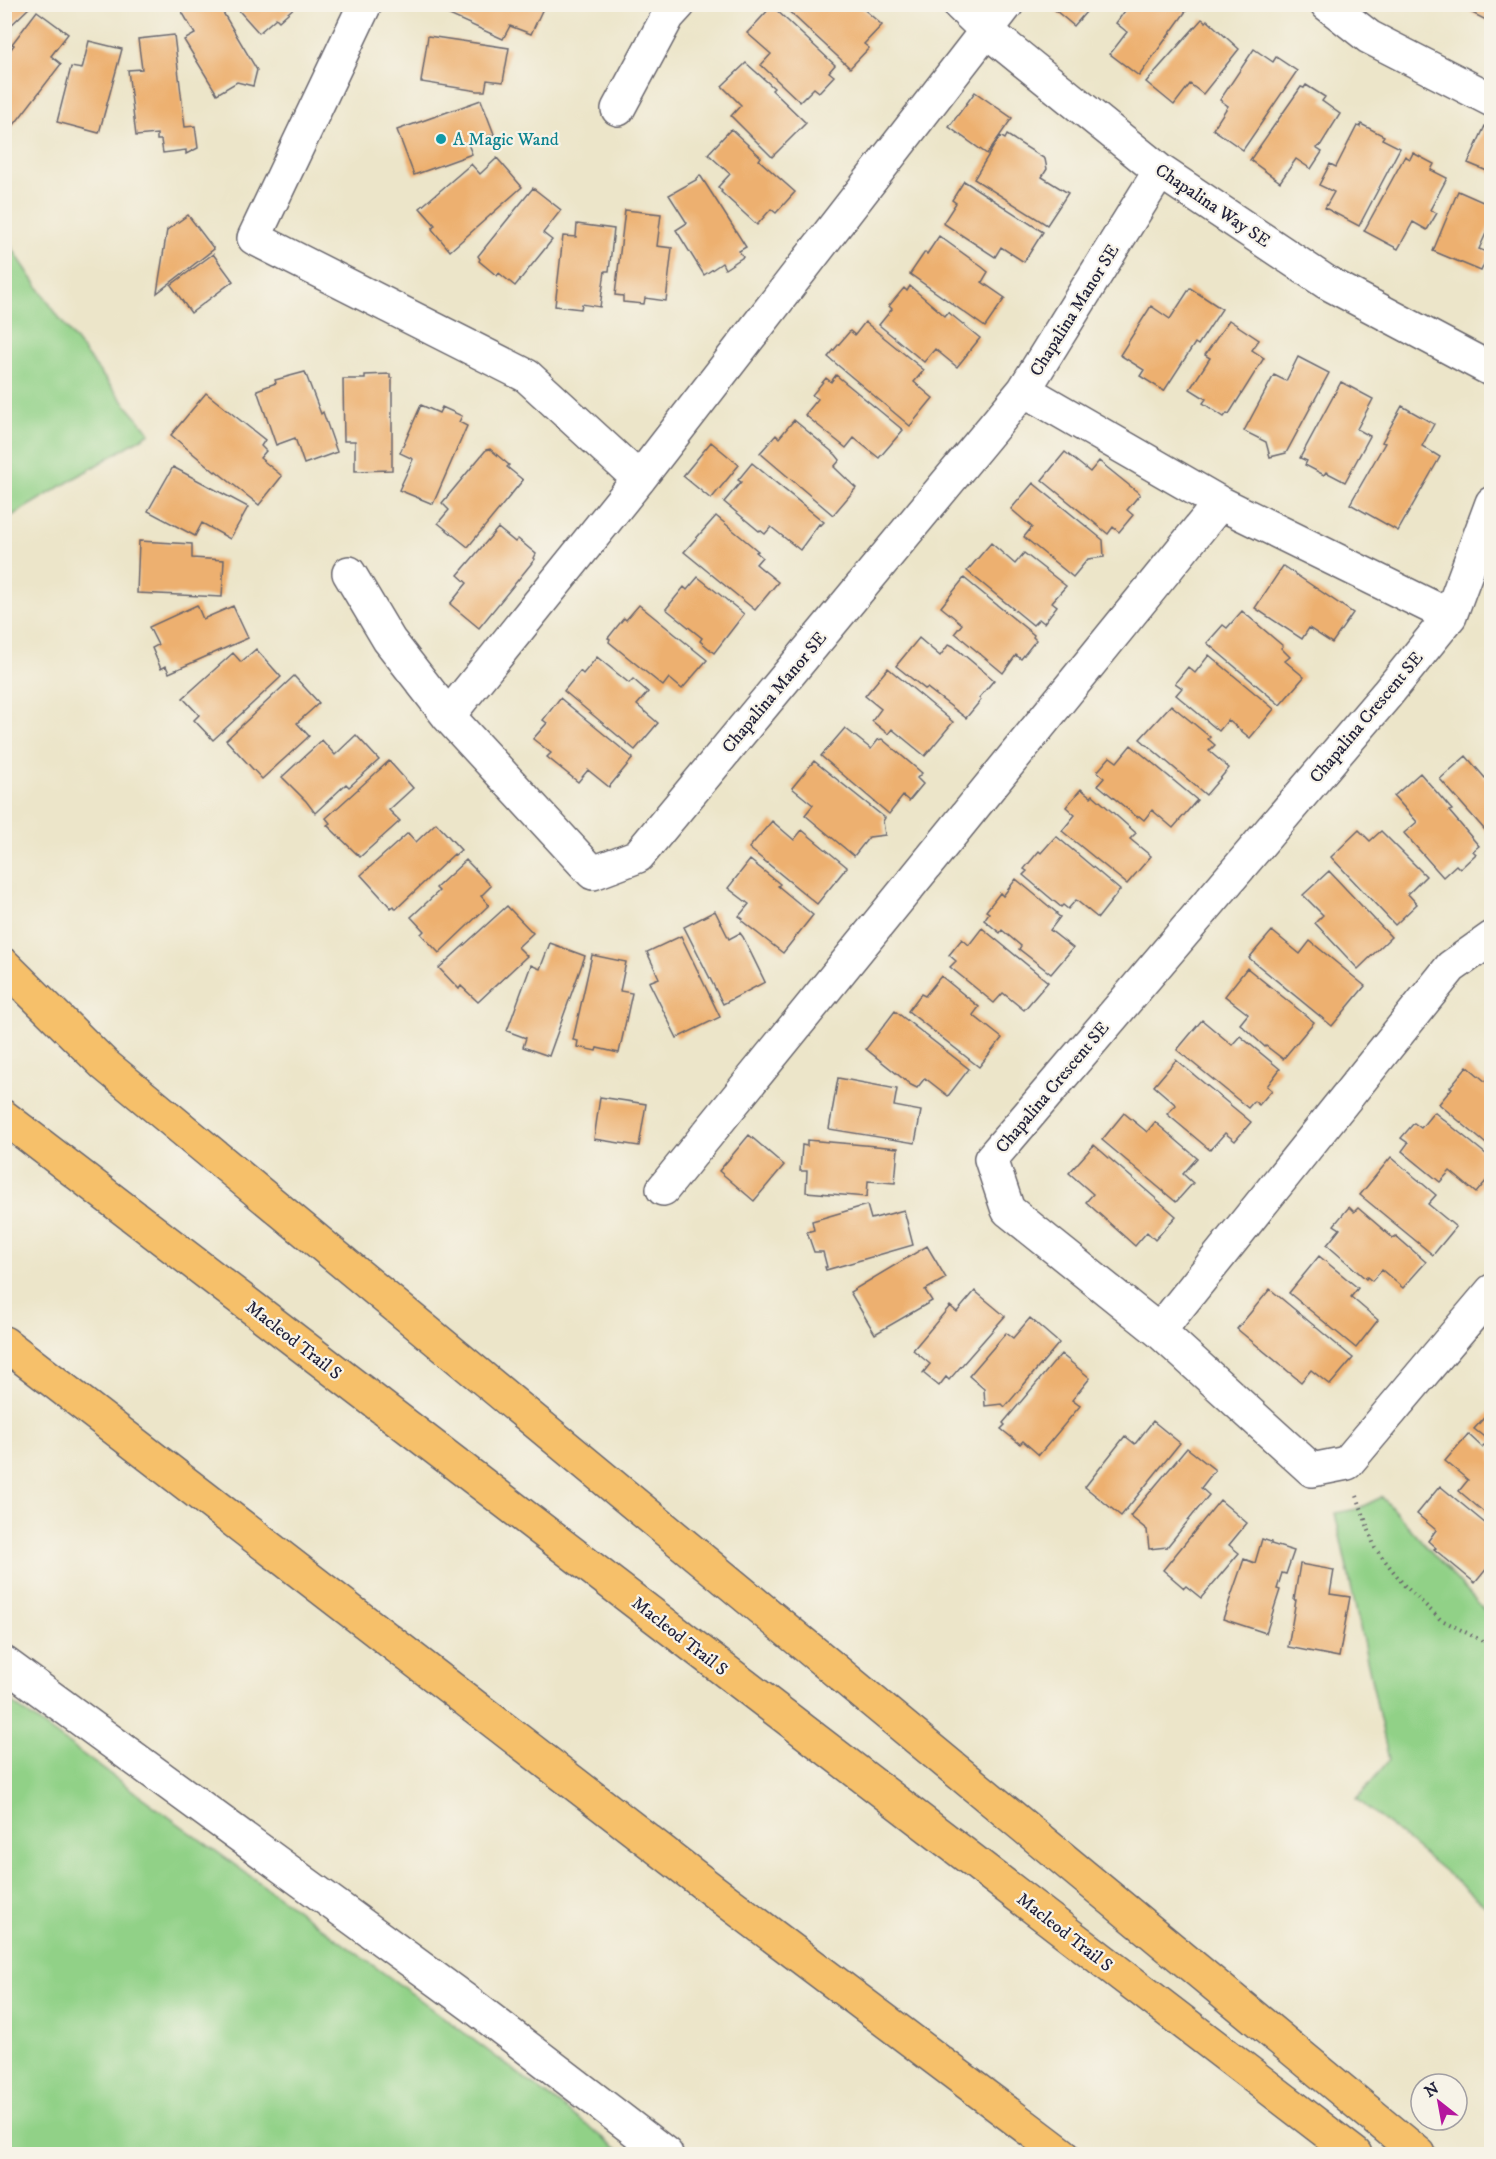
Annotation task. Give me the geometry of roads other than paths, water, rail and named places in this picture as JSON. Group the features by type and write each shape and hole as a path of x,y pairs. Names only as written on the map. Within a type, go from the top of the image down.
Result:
{"highway":[{"path":"4,965 105,1065 1419,2154"},
{"name":"Macleod Trail S","path":"4,1117 1355,2154"},
{"path":"4,1343 678,1864 1062,2154"}],"street":[{"path":"365,4 254,238 527,376 639,479"},
{"path":"618,109 668,16 679,4"},
{"name":"Chapalina Way SE","path":"959,4 987,31 1160,171 1326,282 1491,370"},
{"path":"448,716 639,479 1007,4"},
{"path":"1327,4 1369,37 1491,100"},
{"name":"Chapalina Manor SE","path":"349,573 389,640 448,716 593,873 638,856 1024,390 1160,171"},
{"path":"1024,390 1220,503 1450,616"},
{"path":"663,1189 1220,503"},
{"name":"Chapalina Crescent SE","path":"1491,503 1450,616 991,1159 1008,1210 1160,1331 1312,1470 1347,1463 1491,1292"},
{"path":"1160,1331 1451,967 1491,938"},
{"path":"4,1663 473,2006 666,2154"}],"place":[{"name":"A Magic Wand","path":"441,139"}]}
